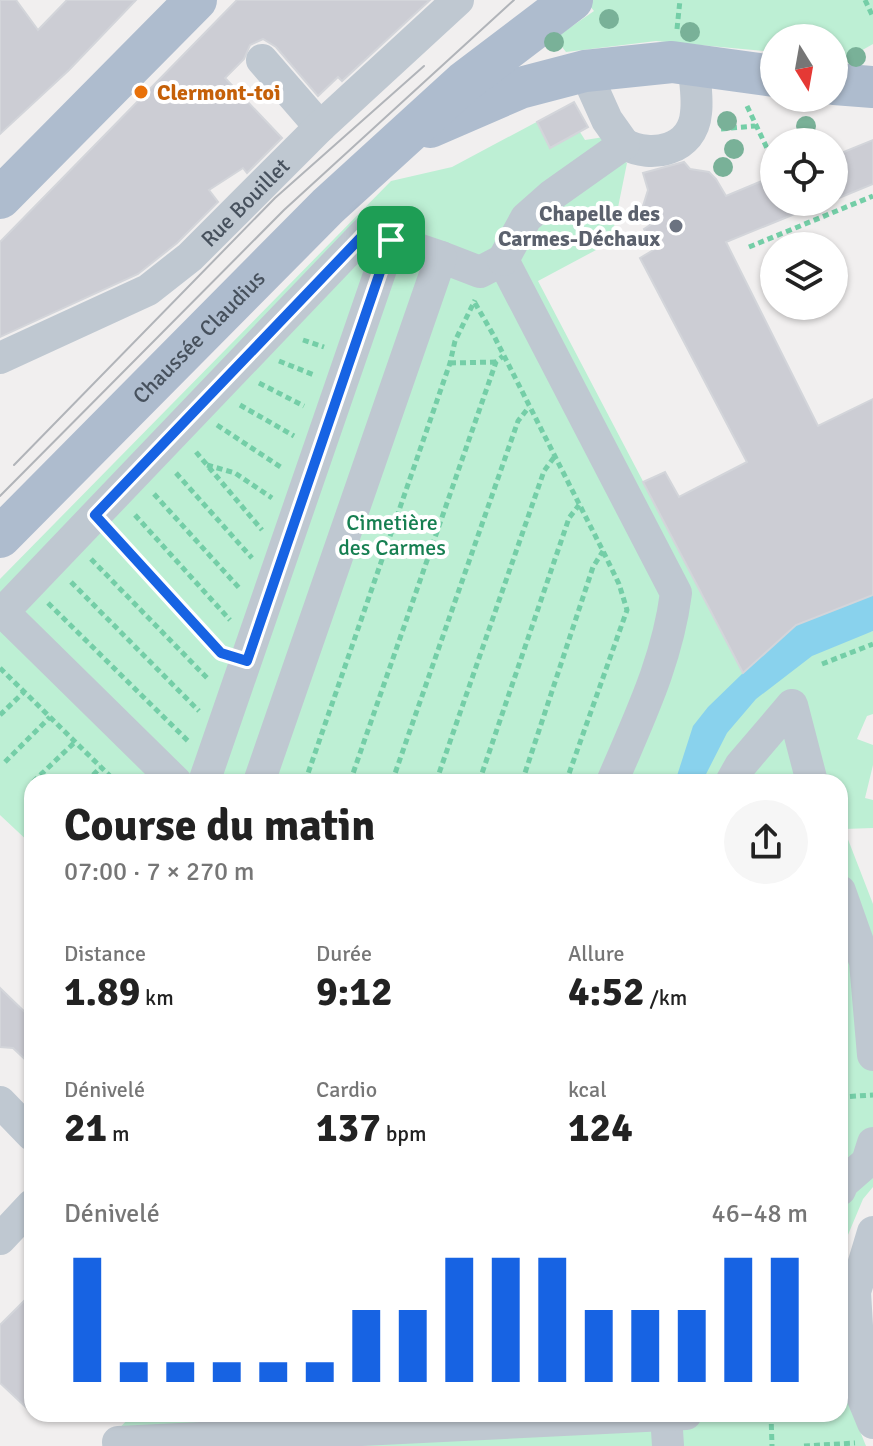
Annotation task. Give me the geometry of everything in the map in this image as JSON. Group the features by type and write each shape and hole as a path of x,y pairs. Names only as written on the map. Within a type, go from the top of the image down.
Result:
{"main road":[{"path":"0,198 196,0"},
{"name":"Chaussée Claudius","path":"0,537 245,287 400,140 464,82 572,0"},
{"path":"400,140 520,88 585,71 672,62 693,63 759,87"},
{"path":"848,85 873,87"}],"street":[{"name":"Rue Bouillet","path":"0,358 148,290 190,257 320,127 458,0"},
{"path":"262,60 320,127"},
{"path":"585,71 607,120 624,144 647,153 663,151 679,144 689,134 696,116 693,63"},
{"path":"168,774 3,612 366,232 480,272 503,260 526,218 552,195 624,144"},
{"path":"208,770 391,240"},
{"path":"262,774 441,257"},
{"path":"503,260 676,593 661,666 615,774"},
{"path":"736,774 792,705 810,774"},
{"path":"848,914 865,962 873,1055"},
{"path":"0,1102 24,1127"},
{"path":"848,1180 867,1162 873,1143"},
{"path":"0,1239 24,1214"},
{"path":"865,1433 855,1292 873,1232"},
{"path":"117,1444 139,1422"},
{"path":"117,1444 243,1432 550,1427 595,1422"},
{"path":"666,1422 668,1446"}],"path":[{"path":"865,0 873,17"},
{"path":"759,87 767,128"},
{"path":"749,247 873,196"},
{"path":"308,774 455,341 475,303 603,551 627,610 569,774"},
{"path":"353,774 496,362 503,356"},
{"path":"177,430 280,362 342,384"},
{"path":"450,363 496,362"},
{"path":"177,430 253,381 326,431"},
{"path":"177,430 232,401 295,436 326,431"},
{"path":"395,774 518,421 529,407"},
{"path":"177,430 215,424 284,469 310,477"},
{"path":"177,430 206,465 264,532 294,523 235,473 206,465"},
{"path":"177,430 255,561 278,569"},
{"path":"177,430 244,593 267,601"},
{"path":"177,430 233,623 252,646 221,653 177,430"},
{"path":"439,774 544,471 555,456"},
{"path":"482,774 569,518 579,505"},
{"path":"62,550 206,679 230,708"},
{"path":"62,550 198,711 230,708"},
{"path":"525,774 593,567 603,551"},
{"path":"29,584 192,745 208,770"},
{"path":"822,664 873,644"},
{"path":"0,668 108,774"},
{"path":"0,715 24,692"},
{"path":"5,762 50,717"},
{"path":"41,774 75,742"},
{"path":"94,774 101,767"},
{"path":"848,1097 873,1095"},
{"path":"771,1422 772,1446"},
{"path":"804,1446 865,1433"}],"green space":[{"path":"585,0 873,0 873,44 848,58 848,24 760,24 760,51 656,41 566,52 555,38 594,11"},
{"name":"Cimetière des Carmes","path":"574,102 588,127 580,132 585,140 604,137 612,152 627,163 611,242 538,281 743,672 873,631 873,714 867,716 857,739 873,745 873,765 865,798 873,800 873,828 848,829 848,774 24,774 24,838 0,815 0,579 391,181 452,167"},
{"name":"Cimetière des Carmes","path":"848,839 873,904 873,1187 863,1199 848,1235"},
{"path":"848,1402 866,1446 102,1446 125,1422 848,1422"}],"water":[{"path":"873,595 873,631 812,656 756,699 727,733 706,774 678,774 693,726 708,707 796,625"}],"building":[{"path":"0,0 16,0 38,30 67,0 136,0 69,70 0,134"},
{"path":"237,0 430,0 342,81 338,77 318,96 276,47 263,39 250,45 244,59 225,78 282,138 247,173 243,168 209,190 218,202 177,243 138,274 0,337 0,242"},
{"path":"574,102 588,127 550,148 537,122"},
{"path":"873,140 873,184 848,194 848,150"},
{"path":"684,162 690,169 709,172 726,196 760,182 760,216 790,216 726,242 760,310 760,320 765,320 818,426 873,399 873,595 796,625 743,673 643,482 665,472 679,497 747,462 640,258 655,249 644,229 650,225 643,206 648,190 643,173"},
{"path":"0,988 24,1011 24,1058 13,1048 0,1047"},
{"path":"24,1301 24,1406 0,1383 0,1325"}],"tram line":[{"path":"0,496 284,210 514,0"},
{"path":"14,465 275,198 424,66"}],"place":[{"name":"Clermont-toi","path":"141,92"},
{"name":"Chapelle des Carmes-Déchaux","path":"676,226"}],"route":[{"path":"366,232 391,240 247,661 221,653 95,515 366,232"}]}
